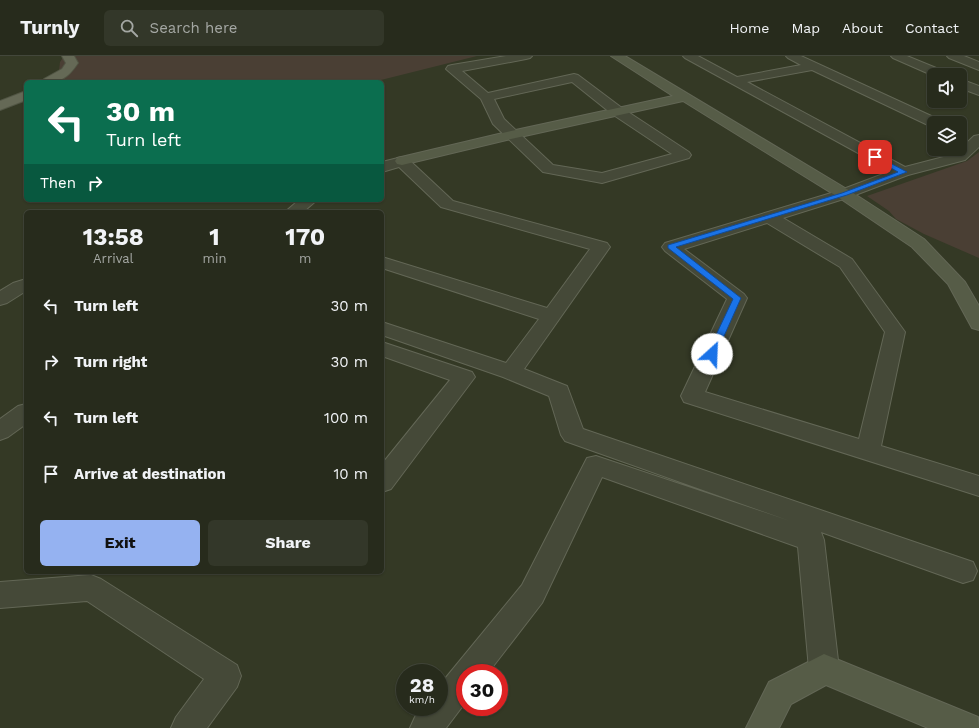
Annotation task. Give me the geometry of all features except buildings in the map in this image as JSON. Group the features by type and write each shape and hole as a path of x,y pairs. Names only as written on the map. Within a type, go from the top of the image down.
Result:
{"main road":[{"path":"52,80 66,72 72,63 68,56"},
{"path":"0,106 24,95"}],"street":[{"path":"486,97 574,78 618,111 684,156 602,178 548,169 498,121 486,97 452,69 526,56"},
{"path":"617,56 844,194 918,243 956,282 979,324"},
{"path":"690,56 903,172"},
{"path":"897,56 927,69"},
{"path":"953,56 979,66"},
{"path":"796,58 814,61 927,119"},
{"path":"735,81 814,61"},
{"path":"967,86 979,91"},
{"path":"384,166 511,135 685,97"},
{"path":"967,137 977,141 960,157 903,172 844,194 671,247 737,298 692,396 979,486"},
{"path":"402,161 447,204 601,247 511,372"},
{"path":"296,210 306,202"},
{"path":"769,217 846,263 895,332 868,451"},
{"path":"384,263 550,316"},
{"path":"0,299 24,286"},
{"path":"384,329 511,372 559,391 573,435 963,570"},
{"path":"384,350 464,377 384,479"},
{"path":"0,431 24,413"},
{"path":"476,664 532,594 596,465 811,540 824,669"},
{"path":"0,595 91,588 226,676 187,728"},
{"path":"762,728 780,693 824,669"},
{"path":"824,669 967,728"},
{"path":"426,728 456,690"}],"shaded area":[{"path":"64,56 477,56 381,80 58,80 60,62"},
{"path":"979,152 979,258 924,234 896,219 889,211 867,196 967,161"}],"route":[{"path":"712,354 737,298 671,247 844,194 903,172 875,157"}]}
